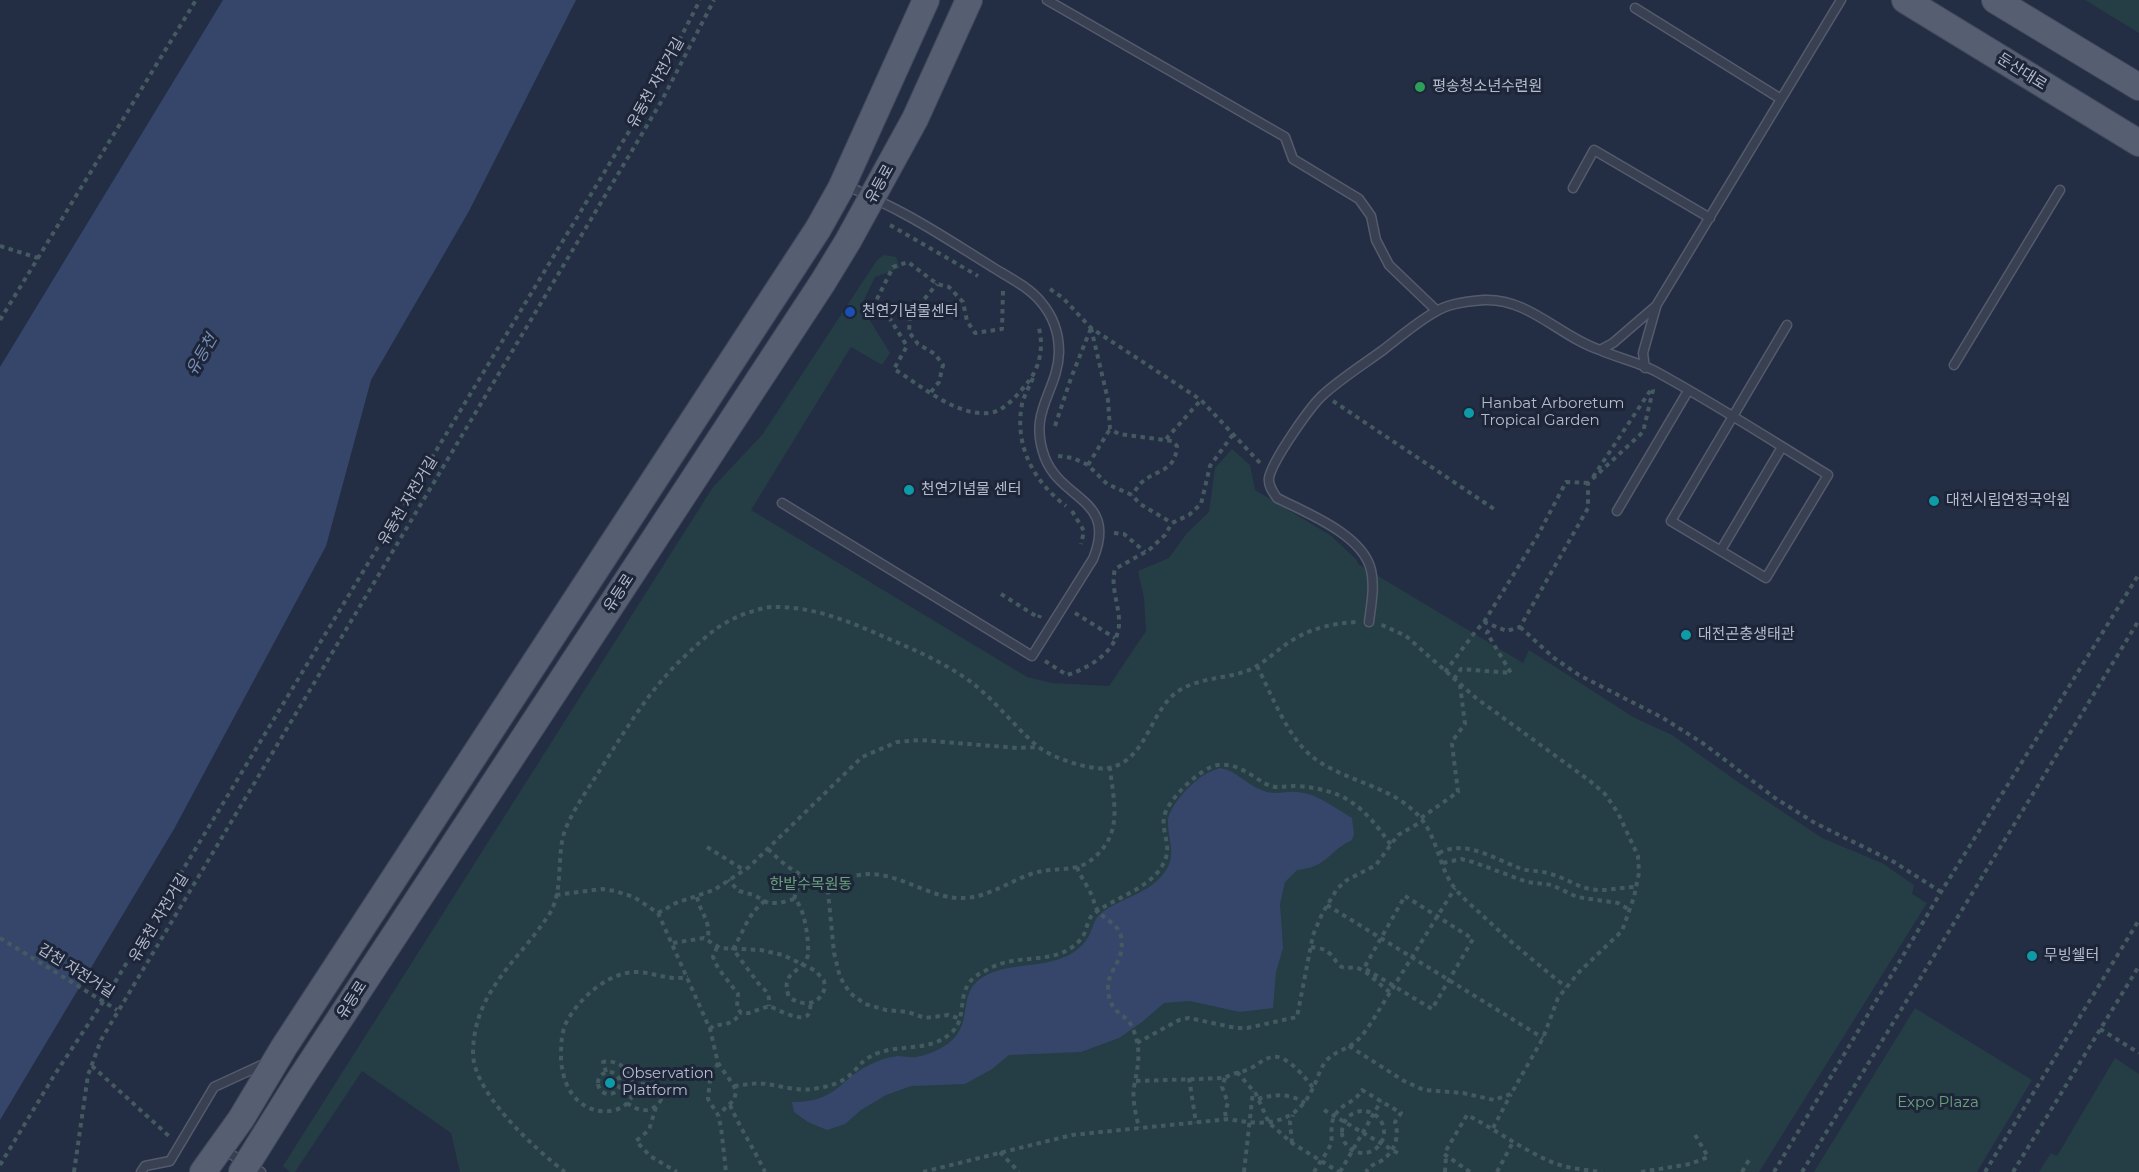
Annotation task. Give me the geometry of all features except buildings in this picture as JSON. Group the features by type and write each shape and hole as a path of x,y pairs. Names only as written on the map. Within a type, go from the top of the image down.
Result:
{"main road":[{"name":"유등로","path":"202,1172 241,1119 284,1047 818,229 843,183 926,0"},
{"name":"유등로","path":"252,1164 297,1084 823,282 915,119 969,0"},
{"name":"둔산대로","path":"1905,0 2139,143"},
{"path":"1995,0 2139,87"}],"lane":[{"path":"1047,0 1285,137 1293,159 1359,199 1371,216 1376,240 1389,265 1436,310"},
{"path":"1645,368 1643,353 1656,306 1841,0"},
{"path":"1635,8 1781,99"},
{"path":"1573,188 1594,150 1710,218"},
{"path":"782,503 1032,656 1093,559 1098,547 1100,533 1097,519 1090,506 1053,472 1041,445 1040,419 1059,354 1058,333 1040,300 1022,285 898,211 843,183"},
{"path":"1954,365 2060,190"},
{"path":"1369,622 1372,596 1371,572 1368,561 1361,550 1343,534 1277,498 1270,489 1270,475 1273,466 1307,414 1323,394 1436,310 1483,300 1507,302 1544,319 1583,344 1653,369 1688,391 1733,418 1782,447 1828,475 1766,578 1671,520 1733,418 1787,325"},
{"path":"1600,350 1613,344 1656,306"},
{"path":"1617,511 1688,391"},
{"path":"1721,550 1782,447"},
{"path":"141,1172 145,1166 170,1161 214,1087 266,1063 284,1047"},
{"path":"220,1148 252,1164"}],"path":[{"path":"0,320 196,0"},
{"path":"0,1165 55,1074 103,1002 651,95 700,0"},
{"name":"유동천 자전거길","path":"117,1010 661,102 714,0"},
{"path":"890,225 982,279"},
{"path":"0,246 38,258"},
{"path":"907,345 876,301 893,267 908,262 937,284 949,287 963,302 967,321 975,333 1002,329 1003,291 1011,296"},
{"path":"931,392 939,382 943,365 935,354 918,344 909,332 910,316 937,284"},
{"path":"1044,285 1063,298 1091,328 1201,400 1234,433 1270,475"},
{"path":"1035,316 1043,341 1035,373 1022,404 1023,445 1041,484 1073,512 1084,531 1080,553"},
{"path":"1088,465 1110,429 1108,400 1091,328"},
{"path":"907,345 918,344"},
{"path":"907,345 894,369 958,409 996,412 1017,396 1035,373"},
{"path":"1445,672 1484,622 1538,535 1566,482 1588,483 1643,432 1652,387 1588,483 1588,508 1520,627 1507,631 1491,627 1484,622"},
{"path":"1323,394 1497,511"},
{"path":"1166,440 1201,400"},
{"path":"1110,429 1119,434 1172,441 1177,446 1176,457 1164,471 1142,482 1132,495"},
{"path":"1042,659 1067,675 1087,669 1107,651 1115,638 1119,625 1112,580 1115,569 1145,552 1165,536 1172,523 1190,515 1201,504 1210,466 1234,433"},
{"path":"1058,456 1073,458 1088,465 1107,484 1132,495 1140,504 1172,523"},
{"path":"1114,533 1124,534 1145,552"},
{"path":"1774,1172 1941,892 2139,574"},
{"path":"1001,594 1039,618 1045,609"},
{"path":"565,1172 530,1143 483,1087 472,1056 475,1030 487,998 504,970 552,910 556,895 560,851 573,812 635,714 669,671 703,637 733,618 771,606 824,614 855,623 941,662 987,695 1038,747 1074,763 1093,768 1110,768 1125,761 1147,736 1166,703 1176,693 1190,685 1243,672 1257,666 1292,640 1311,631 1339,623 1369,622 1406,636 1445,672 1509,723 1605,794 1618,813 1638,856 1639,873 1622,931 1566,987 1558,998 1543,1038 1493,1128"},
{"path":"1073,611 1115,638"},
{"path":"1802,1172 2139,620"},
{"path":"1454,679 1461,669 1511,673 1487,633 1491,627"},
{"path":"1520,627 1554,658 1579,675 1670,722 1729,762 1775,798 1815,823 1894,862 1941,892"},
{"path":"1257,666 1296,740 1314,758 1346,776 1387,792 1403,802 1422,819 1455,888 1521,951 1566,987"},
{"path":"1137,1043 1179,1020 1189,1018 1236,1028 1247,1028 1297,1017 1316,924 1337,889 1347,880 1376,865 1398,835 1458,792 1452,744 1465,724 1460,684"},
{"path":"658,913 676,903 697,897 744,870 862,757 879,748 897,742 920,740 1017,748 1038,747"},
{"path":"734,1086 763,1083 809,1090 822,1088 845,1079 862,1060 878,1053 900,1047 911,1048 934,1044 952,1032 961,1019 962,995 973,978 1000,964 1054,956 1064,952 1082,939 1087,931 1088,920 1097,910 1154,876 1162,866 1168,848 1164,820 1166,811 1172,801 1194,779 1216,765 1235,766 1273,787 1294,786 1328,791 1346,797 1372,819 1390,845"},
{"path":"768,849 783,864 802,875 817,880 827,881 860,874 877,874 956,898 989,894 1024,876 1040,871 1085,865 1094,858 1111,837 1115,824 1116,811 1110,768"},
{"path":"707,847 744,870"},
{"path":"1439,853 1459,848 1473,850 1499,858 1520,868 1553,874 1588,889 1612,891 1621,887 1636,887"},
{"path":"1443,863 1461,859 1473,862 1527,882 1552,885 1577,897 1618,903 1630,910"},
{"path":"1077,867 1097,910 1119,930 1121,936 1119,962 1107,985 1108,995 1115,1010 1132,1024 1137,1043 1139,1056 1134,1098 1139,1128"},
{"path":"794,899 802,875"},
{"path":"728,880 739,891 773,904 794,899"},
{"path":"827,881 834,953 840,977 850,993 866,1004 886,1010 908,1012 926,1018 948,1015 961,1019"},
{"path":"923,1172 1072,1135 1226,1119 1249,1123 1269,1123 1293,1114 1305,1103 1326,1061 1361,1037 1455,888"},
{"path":"556,895 602,889 615,891 634,897 658,913 710,1029 718,1063 736,1092 734,1100 718,1115"},
{"path":"1311,947 1328,952 1340,966 1363,969 1432,1009 1473,939 1405,896 1363,969"},
{"path":"697,897 708,923 708,939"},
{"path":"673,943 698,937 708,939 717,947 772,951 803,965 816,971 824,981 823,994 815,1002 800,1003 789,997 787,991 789,976 803,965 806,962 808,947 802,910 794,899"},
{"path":"733,949 756,907 765,901"},
{"path":"1327,905 1543,1038"},
{"path":"1985,1172 2139,920"},
{"name":"갑천 자전거길","path":"0,939 117,1010 101,1040 92,1066 80,1120 74,1172"},
{"path":"717,947 713,957 718,968 738,994 737,1006 741,1013"},
{"path":"733,949 765,990 769,1006"},
{"path":"2013,1172 2139,966"},
{"path":"1363,969 1379,985 1390,992"},
{"path":"606,1072 603,1062 619,1065 630,1076 632,1085 631,1098 627,1103 607,1113 598,1112 580,1102 573,1094 563,1071 562,1035 573,1012 593,991 616,976 639,972 676,980 688,977"},
{"path":"710,1029 714,1025 731,1023 741,1013 749,1013 769,1006 800,1018 811,1009 810,1003"},
{"path":"2100,1029 2139,1053"},
{"path":"1349,1046 1404,1081 1424,1090 1494,1100 1511,1094"},
{"path":"1136,1081 1225,1078 1276,1056 1302,1074 1313,1089"},
{"path":"718,1063 708,1088 708,1099 718,1115 726,1172"},
{"path":"92,1066 179,1146"},
{"path":"606,1072 617,1074 621,1081 619,1089 613,1094 606,1093 599,1086 599,1079 606,1072"},
{"path":"1237,1072 1253,1091 1269,1123 1293,1143 1340,1172 1381,1101"},
{"path":"1189,1078 1196,1123"},
{"path":"1225,1078 1222,1087 1228,1103 1225,1111 1226,1119"},
{"path":"632,1085 643,1083 656,1089 661,1100 656,1107 649,1130 636,1141 650,1156 677,1172"},
{"path":"1314,1172 1332,1142 1330,1129 1334,1116 1341,1108 1356,1100 1362,1090 1401,1113 1395,1122 1396,1140 1392,1150 1383,1160 1370,1165 1366,1172"},
{"path":"1244,1172 1253,1091"},
{"path":"1258,1099 1280,1095 1298,1098 1305,1103"},
{"path":"627,1103 639,1110 656,1107"},
{"path":"730,1105 736,1121 756,1151 765,1172"},
{"path":"1324,1110 1401,1155"},
{"path":"1359,1111 1374,1114 1384,1127 1381,1144 1368,1153 1353,1151 1343,1140 1341,1131 1344,1122 1350,1114 1359,1111"},
{"path":"1293,1114 1290,1122 1293,1143"},
{"path":"1444,1172 1446,1156 1444,1154 1467,1115 1557,1164 1602,1172"},
{"path":"1641,1172 1690,1164 1708,1156 1694,1133"},
{"path":"1497,1172 1513,1142"},
{"path":"1000,1152 1019,1172"},
{"path":"1446,1156 1470,1172"},
{"path":"1742,1172 1750,1158"},
{"path":"1555,1172 1557,1164"}],"green space":[{"path":"2085,0 2139,0 2139,33"},
{"name":"한밭수목원동","path":"884,255 896,257 900,268 875,277 861,306 890,353 882,365 851,347 751,510 1027,677 1052,683 1109,686 1146,631 1144,598 1138,571 1169,558 1187,533 1209,512 1215,468 1232,449 1250,465 1255,490 1330,535 1357,560 1358,564 1523,663 1529,650 1633,717 1672,735 1822,838 1882,863 1914,885 1912,894 1927,903 1759,1172 460,1172 451,1133 362,1071 295,1172 290,1172 283,1166 713,487 762,435 877,260"},
{"name":"Expo Plaza","path":"1915,1008 2032,1080 1977,1172 1814,1172"},
{"path":"2115,1058 2139,1074 2139,1172 2039,1172 2051,1153 2057,1156"}],"water":[{"name":"유등천","path":"223,0 576,0 469,211 371,380 326,546 174,829 0,1120 0,367"},
{"path":"1220,768 1266,792 1305,793 1326,802 1352,818 1354,834 1352,840 1315,866 1297,870 1285,882 1280,904 1283,948 1276,972 1273,1008 1240,1012 1190,1001 1164,1003 1119,1038 1081,1052 1009,1055 992,1069 965,1084 911,1086 886,1095 861,1110 845,1124 827,1130 808,1122 794,1112 792,1102 820,1098 838,1088 854,1074 878,1061 898,1056 921,1056 948,1044 960,1029 971,989 983,977 1002,970 1052,961 1076,950 1087,939 1099,915 1151,885 1165,872 1171,858 1168,821 1172,809 1193,783"}],"place":[{"name":"평송청소년수련원","path":"1420,87"},
{"name":"천연기념물센터","path":"850,312"},
{"name":"Hanbat Arboretum Tropical Garden","path":"1469,413"},
{"name":"천연기념물 센터","path":"909,490"},
{"name":"대전시립연정국악원","path":"1934,501"},
{"name":"대전곤충생태관","path":"1686,635"},
{"name":"무빙쉘터","path":"2032,956"},
{"name":"Observation Platform","path":"610,1083"}]}
